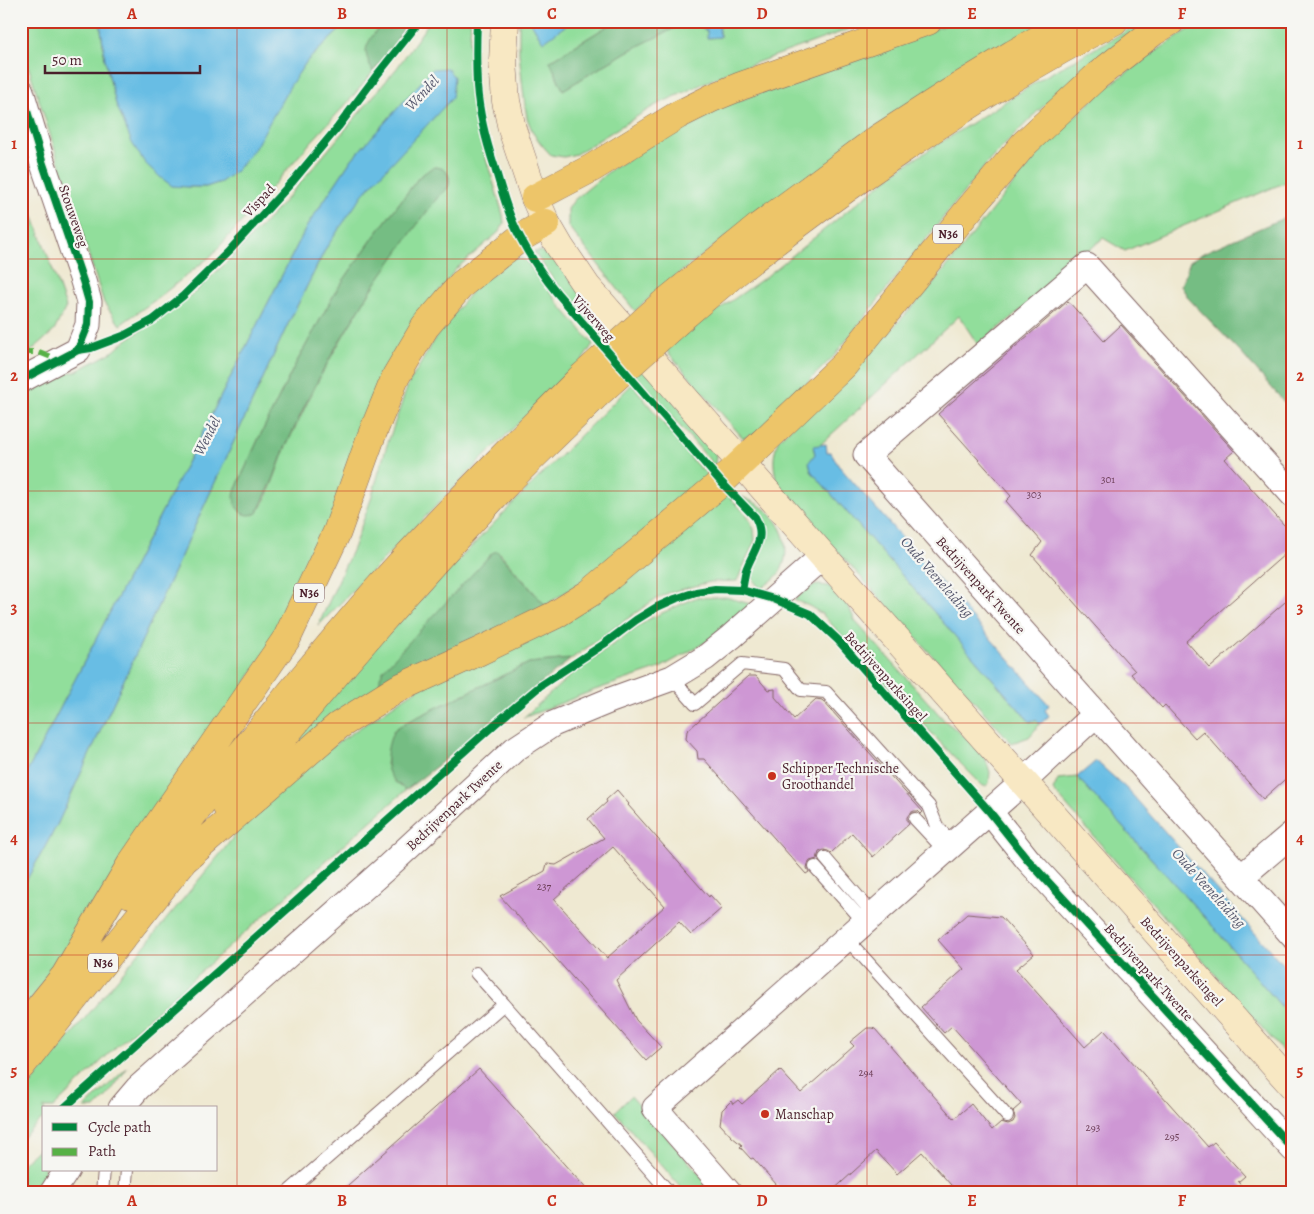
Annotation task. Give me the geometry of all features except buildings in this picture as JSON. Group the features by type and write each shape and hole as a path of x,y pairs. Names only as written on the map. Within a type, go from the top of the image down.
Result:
{"highway":[{"name":"N36","path":"66,974 130,864 288,638 337,532 371,437 396,376 425,328 462,284 520,238 541,211 592,168 678,115 741,86 928,21"},
{"name":"N36","path":"21,1030 326,650 378,590 472,488 671,313 761,225 879,138 1013,54 1071,21"},
{"name":"N36","path":"671,313 723,282 848,186 930,130 1075,41 1114,21"},
{"name":"N36","path":"184,860 338,726 397,689 555,615 590,593 717,486 844,365 1024,144 1096,76 1153,32 1171,21"},
{"name":"N36","path":"21,1066 253,774 348,659 500,489 588,386"}],"street":[{"path":"505,21 504,62 506,101 512,129 541,211"},
{"name":"Stouweweg","path":"21,91 89,302 88,325 78,350 21,380"},
{"name":"Bedrijvenparksingel","path":"541,211 560,247 587,287 1293,1086"},
{"name":"Bedrijvenpark Twente","path":"1293,495 1086,266 866,455 1293,936"},
{"name":"Bedrijvenpark Twente","path":"124,1106 137,1098 515,749 553,724 672,678 705,658 823,556"},
{"path":"729,1193 655,1108 1023,782 1096,714"},
{"name":"Bedrijvenpark Twente","path":"989,812 1028,860 1293,1149"},
{"path":"1241,878 1293,833"},
{"path":"52,1193 66,1172"}],"lane":[{"path":"672,678 695,704 742,664 784,669 801,690 826,692 929,806 949,847"},
{"path":"915,819 949,847"},
{"path":"825,858 861,925"},
{"path":"815,867 1007,1116"},
{"path":"476,973 670,1193"},
{"path":"287,1193 504,1004"},
{"path":"102,1193 104,1172"},
{"path":"124,1193 128,1172"}],"green space":[{"path":"21,21 100,21 105,60 116,104 186,187 206,187 221,182 307,61 349,21 383,21 374,34 368,50 373,72 349,101 211,256 120,325 104,303 24,53 21,38"},
{"path":"383,21 408,21 395,44 373,72 367,58 366,49"},
{"path":"430,21 471,21 470,74 474,113 504,223 500,231 456,269 417,320 312,578 111,896 21,1013 21,890 57,825 287,326 326,248 363,193 452,98 433,69 352,159 307,226 21,784 21,391 59,373 75,372 114,351 126,340 195,292 273,214 397,68","holes":["435,167 448,174 449,185 447,189 433,203 397,251 343,336 289,439 262,505 253,515 235,491 294,367 336,291 376,234 419,177"]},
{"path":"519,21 530,21 543,41 572,21 616,21 550,61 563,90 628,51 678,26 677,21 699,21 704,29 707,30 708,38 720,37 720,21 872,21 722,75 654,106 576,154 564,157 551,155 533,133 527,118 519,53"},
{"path":"616,21 677,21 679,26 628,51 563,90 550,61"},
{"path":"956,21 1051,21 752,217 663,286 635,311 568,226 568,209 574,200 613,168 702,114"},
{"path":"1144,21 1155,21 1094,61 1038,111 990,160 834,356 757,433 743,438 666,350 692,326 767,276 902,167 1044,77"},
{"path":"1202,21 1293,21 1293,179 1125,251 1103,238 1025,307 978,345 959,316 820,445 813,447 815,454 811,471 1030,722 1036,720 1040,724 1029,737 1012,743 778,486 774,463 776,447 778,440 875,347 930,288 1058,131 1110,85"},
{"path":"435,167 445,170 448,174 449,185 447,189 438,197 373,287 337,345 309,397 257,513 247,515 242,513 236,506 235,491 294,367 336,291 419,177"},
{"path":"21,173 34,217 66,307 54,331 21,357"},
{"path":"1293,214 1293,412 1242,354 1189,299 1181,286 1190,261 1205,252"},
{"path":"541,251 552,257 714,449 716,455 715,466 565,296 534,252"},
{"path":"521,258 527,262 593,344 582,361 486,455 318,626 354,546 408,385 438,334 475,287 512,259"},
{"path":"632,384 695,463 710,477 550,611 500,553 492,553 380,688 284,759 324,699 530,486"},
{"path":"727,495 747,515 754,529 755,540 737,581 710,582 668,593 651,602 571,659 529,663 394,730 386,764 395,782 406,790 119,1044 55,1106 42,1106 42,1119 21,1139 21,1096 225,848 251,813 291,774 432,679 711,498"},
{"path":"742,497 758,504 772,516 781,530 786,546 786,554 780,573 761,589 753,579 751,572 763,546 764,523 755,509"},
{"path":"497,551 550,611 380,688 380,677 384,669 492,553"},
{"path":"811,586 828,586 844,596 855,621 945,721 976,745 984,755 990,772 989,783 986,786 983,786 901,701 822,614 794,600"},
{"path":"726,597 750,604 743,613 706,642 660,668 592,691 523,718 574,672 649,619 695,598"},
{"path":"571,659 406,790 396,783 391,776 387,764 388,751 390,739 398,727 529,663"},
{"path":"1077,777 1209,922 1293,1020 1293,1063 1053,790 1058,779"},
{"path":"128,1067 108,1095 97,1106 86,1106"},
{"path":"631,1096 716,1193 686,1193 615,1112"},
{"path":"42,1146 42,1172 47,1172 32,1193 21,1193 21,1165"}],"water":[{"path":"100,21 349,21 307,61 290,86 255,148 236,171 221,182 206,187 186,187 172,186 160,177 145,163 132,143 116,104 105,60"},
{"path":"530,21 572,21 543,42"},
{"path":"699,21 720,21 720,37 707,38 707,30 704,30"},
{"name":"Wendel","path":"447,68 454,77 452,98 363,194 326,248 287,326 57,825 21,890 21,784 307,226 352,159 433,69"},
{"path":"826,444 827,452 831,452 838,465 1049,705 1045,710 1049,716 1040,724 1036,720 1030,722 811,471 809,462 815,454 813,446"},
{"name":"Oude Veeneleiding","path":"1096,761 1128,790 1293,976 1293,1020 1209,922 1077,777"}],"marked path":[{"path":"21,352 39,352 59,360"}],"cycle path":[{"name":"Vispad","path":"21,380 78,350 91,348 123,336 153,320 183,296 229,251 293,181 338,127 420,21"},
{"name":"Vijverweg","path":"477,21 477,86 481,117 503,195 517,231 533,260 557,293 721,482 755,517 760,532 758,544 746,570 742,590"},
{"path":"21,91 89,302 88,325 78,350"},
{"path":"66,1106 540,686 657,607 696,592 715,589 742,590 774,599 810,614 838,640 989,811 1028,860 1293,1149"}],"place":[{"name":"Schipper Technische Groothandel","path":"772,776"},
{"name":"Manschap","path":"765,1114"}]}
